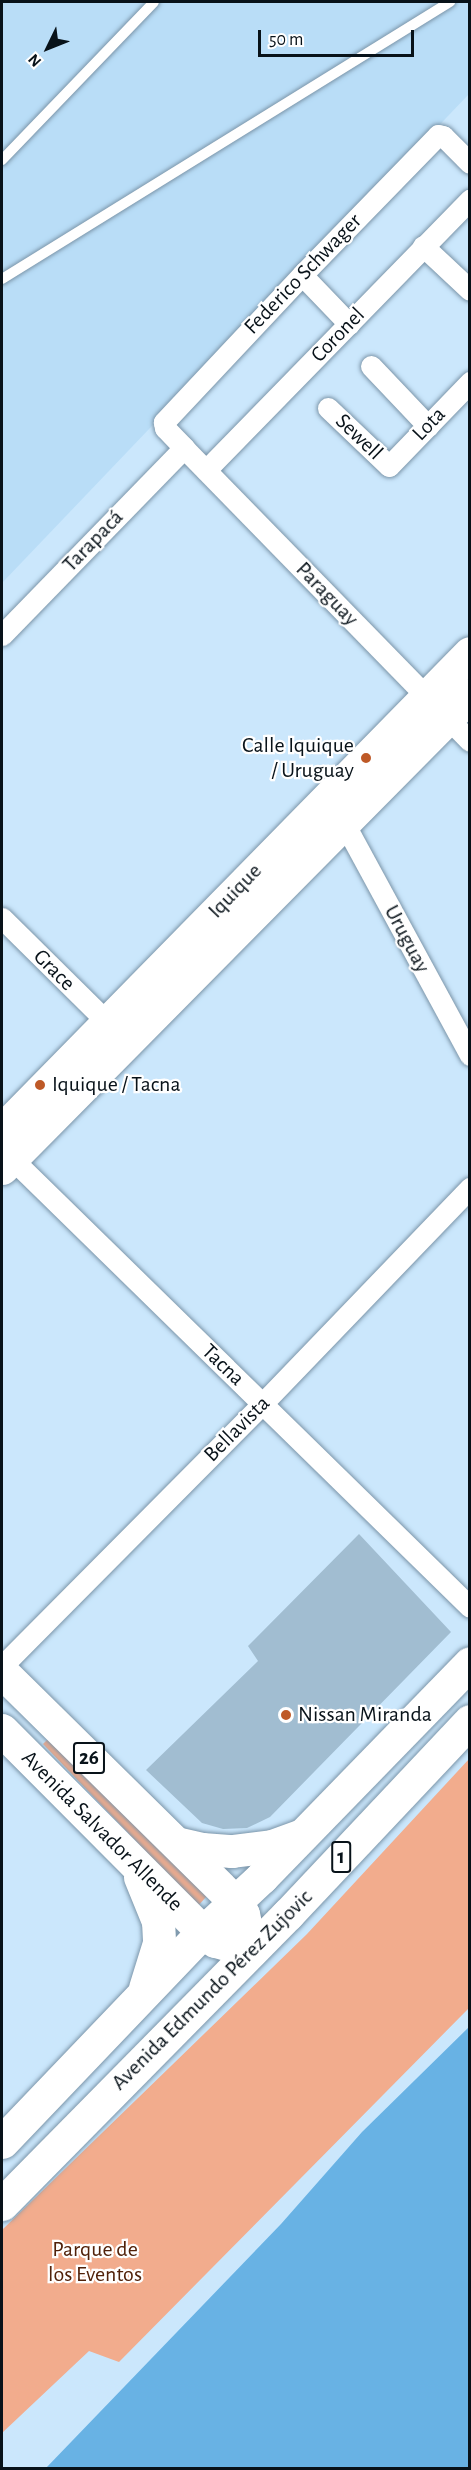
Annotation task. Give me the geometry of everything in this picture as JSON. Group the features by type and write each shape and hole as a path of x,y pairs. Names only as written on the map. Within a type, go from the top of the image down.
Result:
{"main road":[{"name":"Iquique","path":"4,1151 344,823 448,703 470,653"},
{"name":"Iquique","path":"4,1151 107,1022 448,703"},
{"name":"Avenida Edmundo Pérez Zujovic","path":"2,2142 203,1932 470,1663"},
{"name":"Avenida Salvador Allende","path":"2,1672 235,1902"},
{"name":"Avenida Edmundo Pérez Zujovic","path":"2,2204 251,1951 470,1721"},
{"name":"Avenida Salvador Allende","path":"2,1730 203,1932 215,1941 251,1951"},
{"path":"176,1843 202,1849 232,1851 272,1846 301,1835"},
{"path":"123,1851 142,1881 158,1921 159,1943 141,1996"},
{"path":"235,1902 243,1914 251,1951"}],"street":[{"name":"Federico Schwager","path":"184,448 165,428 166,418 438,135 443,136 470,163"},
{"name":"Coronel","path":"206,470 470,199"},
{"path":"423,246 470,290"},
{"path":"302,275 349,324"},
{"path":"371,366 428,426"},
{"name":"Lota","path":"389,466 470,382"},
{"name":"Sewell","path":"328,408 389,466"},
{"name":"Paraguay","path":"184,448 448,703 470,741"},
{"name":"Tarapacá","path":"2,635 184,448"},
{"name":"Uruguay","path":"344,823 470,1055"},
{"name":"Grace","path":"2,918 107,1022"},
{"name":"Tacna","path":"4,1151 470,1607"},
{"name":"Bellavista","path":"2,1666 262,1404 470,1188"}],"lane":[{"path":"2,160 154,2"},
{"path":"2,279 450,2"}],"shaded area":[{"path":"2,2 469,2 469,94 2,583"}],"green space":[{"path":"51,1736 213,1889 198,1906 43,1744"},
{"name":"Parque de los Eventos","path":"469,1759 469,2008 119,2362 89,2351 2,2433 2,2230 307,1934"}],"water":[{"path":"469,2027 469,2468 46,2468 281,2224 362,2132"}],"building":[{"name":"Nissan Miranda","path":"359,1534 451,1632 270,1817 247,1828 223,1829 202,1823 146,1770 258,1661 248,1646"}],"place":[{"name":"Calle Iquique / Uruguay","path":"366,758"},
{"name":"Iquique / Tacna","path":"40,1085"},
{"name":"Nissan Miranda","path":"286,1715"}]}
